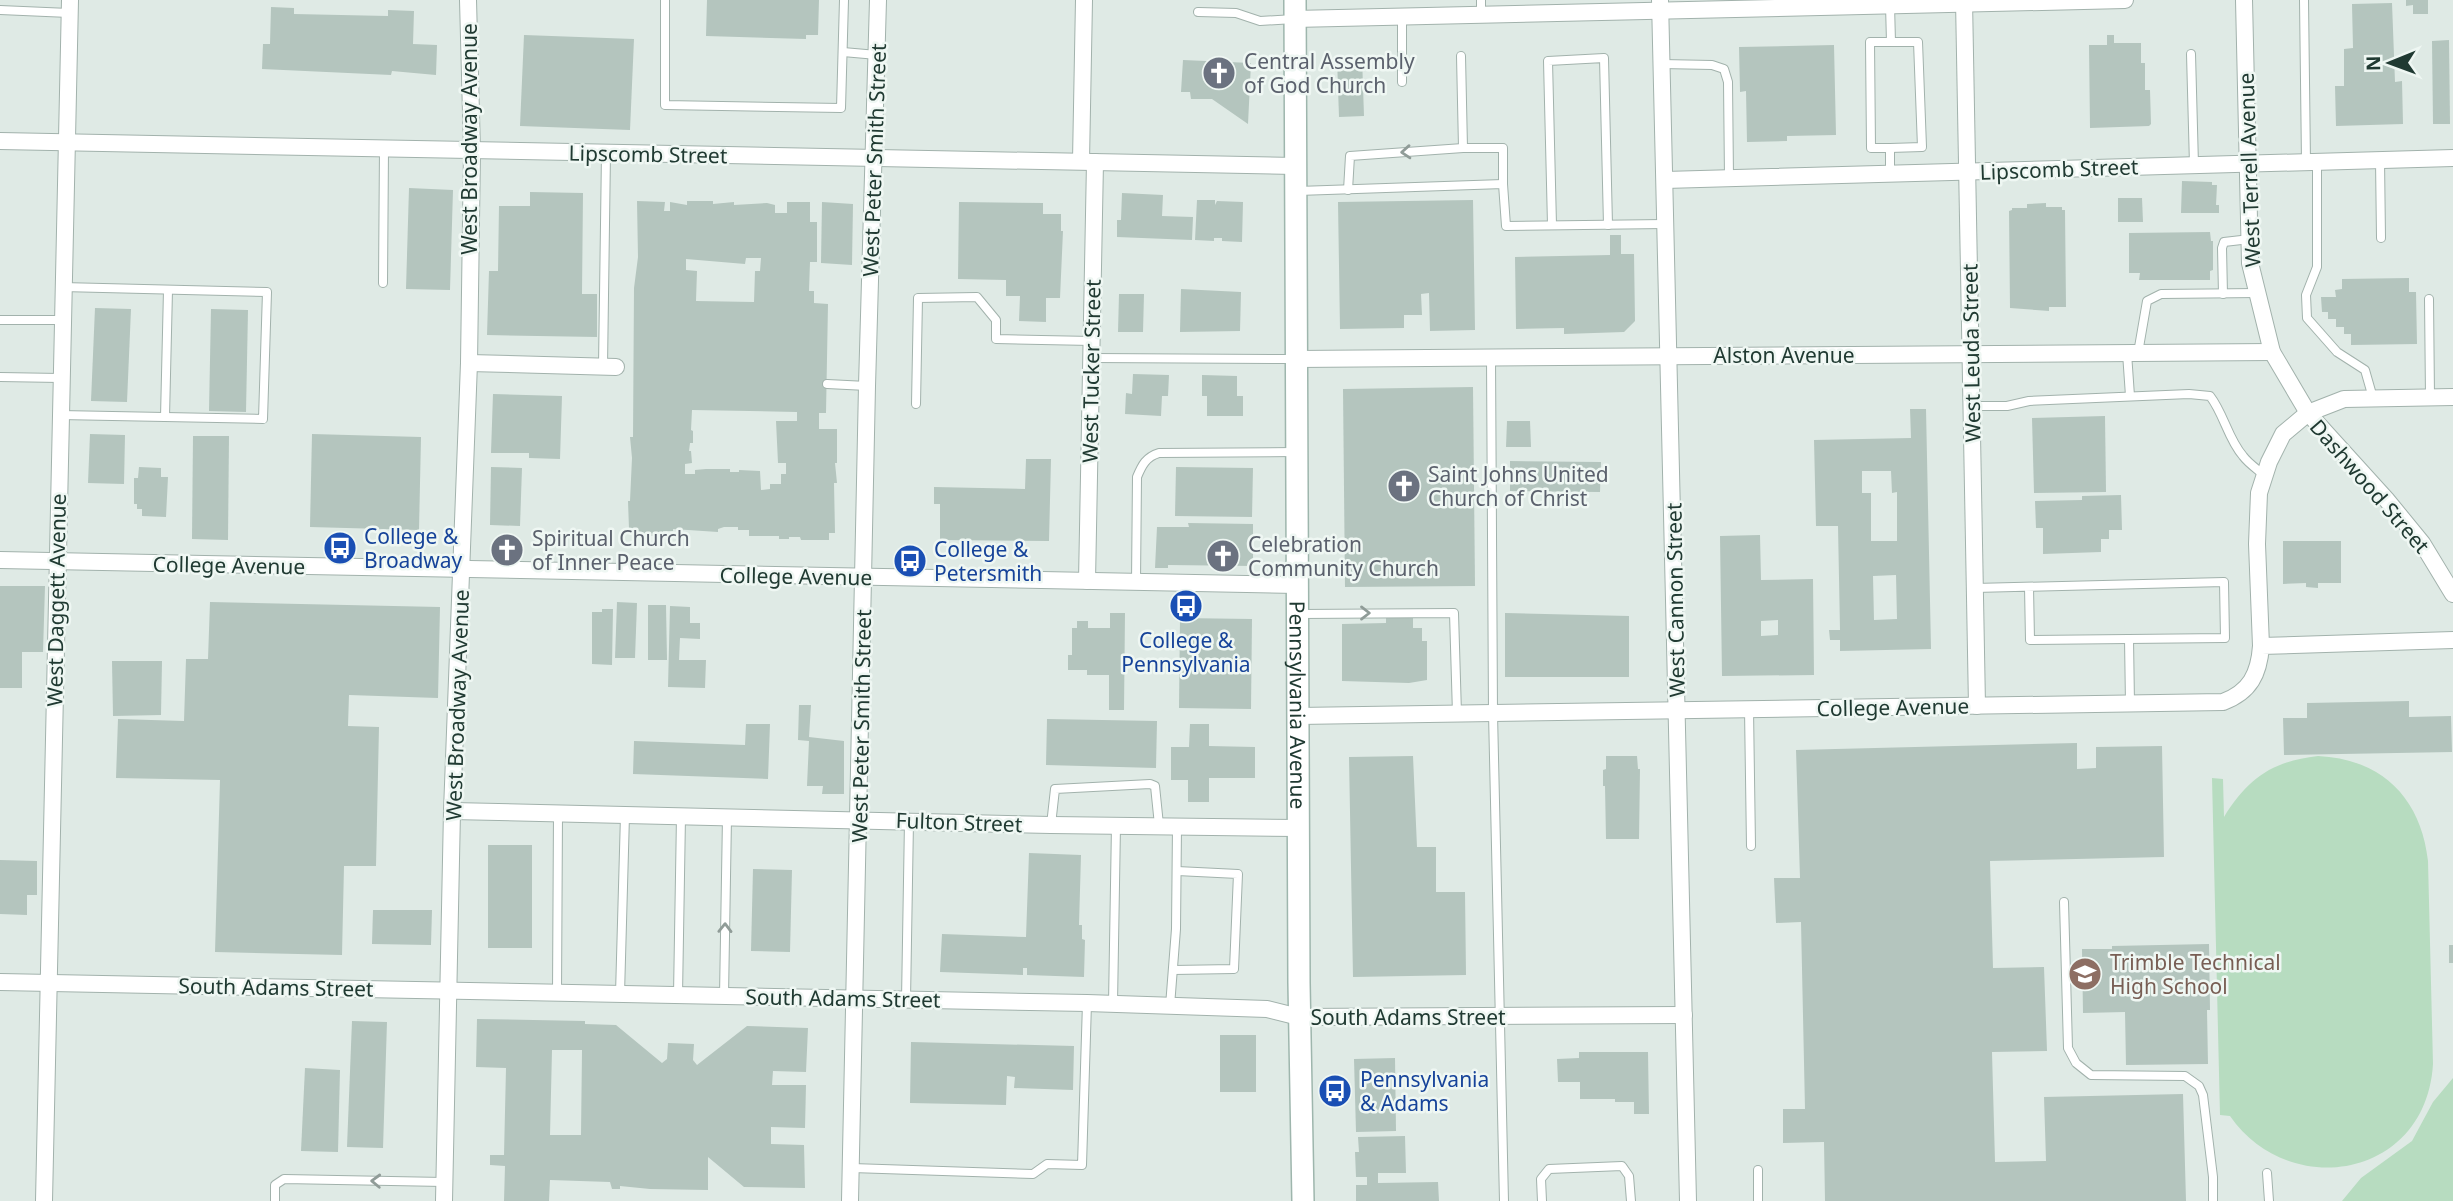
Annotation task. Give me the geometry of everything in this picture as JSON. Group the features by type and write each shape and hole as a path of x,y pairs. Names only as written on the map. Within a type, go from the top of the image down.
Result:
{"street":[{"name":"West Broadway Avenue","path":"444,1201 452,811 469,363 472,151 468,0"},
{"name":"West Peter Smith Street","path":"850,1201 878,0"},
{"name":"West Tucker Street","path":"1084,0 1092,341 1087,581"},
{"path":"1295,9 1402,16 1481,7 1890,5 2125,0"},
{"name":"West Terrell Avenue","path":"2244,0 2250,263 2272,352 2308,413"},
{"name":"West Leuda Street","path":"1964,2 1977,706"},
{"name":"West Cannon Street","path":"1661,5 1688,1201"},
{"name":"West Daggett Avenue","path":"44,1201 69,7"},
{"name":"Pennsylvania Avenue","path":"1295,9 1299,1017 1303,1201"},
{"name":"Lipscomb Street","path":"0,141 1295,166"},
{"name":"Lipscomb Street","path":"1665,180 2453,158"},
{"name":"Alston Avenue","path":"1296,359 2272,352"},
{"path":"469,363 609,367"},
{"path":"2453,397 2344,399 2308,413 2283,434 2264,475 2259,493 2257,544 2261,646 2453,640"},
{"name":"Dashwood Street","path":"2308,413 2422,543 2453,594"},
{"name":"College Avenue","path":"0,560 1297,586"},
{"name":"College Avenue","path":"1298,716 2223,702 2236,697 2255,677 2260,664 2261,646"},
{"name":"Fulton Street","path":"452,811 1298,828"},
{"name":"South Adams Street","path":"0,982 1087,1003 1267,1009 1299,1017 1684,1015"}],"lane":[{"path":"666,0 665,105 841,108 844,0"},
{"path":"2304,0 2317,267 2306,295 2307,318 2337,352 2365,370 2373,399"},
{"path":"1890,5 1891,42"},
{"path":"0,10 69,7"},
{"path":"1198,12 1236,13 1260,20 1295,9"},
{"path":"1402,16 1402,82"},
{"path":"1870,42 1918,42 1922,147 1890,148 1871,148 1870,42"},
{"path":"843,52 877,55"},
{"path":"2191,54 2194,165"},
{"path":"1461,56 1463,148"},
{"path":"1552,225 1548,61 1604,58 1608,225"},
{"path":"1662,64 1712,65 1724,69 1728,82 1729,178"},
{"path":"383,283 384,148"},
{"path":"1348,190 1349,156 1503,148 1506,226 1665,223"},
{"path":"1890,148 1890,174"},
{"path":"606,153 609,367"},
{"path":"2380,160 2381,239"},
{"path":"1295,191 1503,184"},
{"path":"2223,293 2224,242 2249,239"},
{"path":"60,415 263,419 267,292 62,287"},
{"path":"165,417 168,290"},
{"path":"2130,396 2132,353 2147,301 2161,294 2257,293"},
{"path":"916,404 918,298 977,296 996,320 996,339 1092,341"},
{"path":"2429,299 2430,397"},
{"path":"0,320 62,320"},
{"path":"1491,357 1493,713 1504,1201"},
{"path":"1092,358 1296,359"},
{"path":"0,377 60,378"},
{"path":"827,384 867,386"},
{"path":"1972,406 2130,396 2210,396 2242,456 2264,475"},
{"path":"1136,582 1137,477 1150,456 1159,453 1296,452"},
{"path":"1975,588 2224,582 2225,638 2031,640 2029,587"},
{"path":"1297,614 1454,613 1457,714"},
{"path":"2129,639 2130,704"},
{"path":"1749,709 1751,846"},
{"path":"1051,825 1055,789 1150,784 1155,786 1157,794 1159,825"},
{"path":"556,993 558,813"},
{"path":"620,994 625,815"},
{"path":"678,995 681,816"},
{"path":"724,996 727,817"},
{"path":"905,1000 909,820"},
{"path":"1113,1004 1116,824"},
{"path":"1170,1006 1177,826"},
{"path":"1173,970 1234,969 1238,874 1177,872"},
{"path":"2063,902 2068,1048 2076,1063 2091,1075 2185,1076 2192,1079 2203,1095 2213,1177 2213,1201"},
{"path":"852,1168 1033,1174 1047,1164 1082,1165 1087,1003"},
{"path":"1542,1201 1541,1179 1549,1169 1622,1166 1629,1176 1631,1201"},
{"path":"1758,1170 1758,1201"},
{"path":"2267,1173 2269,1201"},
{"path":"275,1201 275,1185 284,1179 444,1182"}],"green space":[{"path":"2318,756 2341,759 2379,774 2407,801 2417,818 2428,861 2433,1064 2425,1103 2407,1133 2381,1153 2351,1165 2318,1167 2286,1160 2255,1143 2230,1116 2220,1115 2212,778 2223,779 2224,817 2242,792 2263,774 2288,762"},
{"path":"2453,1078 2453,1201 2342,1201 2361,1178 2412,1141 2433,1102"}],"building":[{"path":"707,0 819,0 818,35 806,35 806,39 706,36"},
{"path":"2406,0 2428,0 2428,14 2413,14 2413,5 2406,6"},
{"path":"2392,3 2395,82 2402,81 2403,124 2336,126 2335,86 2344,86 2344,49 2353,48 2352,4"},
{"path":"271,7 294,8 294,14 388,16 388,10 414,11 413,44 437,45 436,75 392,71 391,75 262,69 263,44 270,44"},
{"path":"524,35 634,39 630,130 520,126"},
{"path":"2107,35 2114,35 2114,43 2141,43 2141,63 2145,63 2145,90 2150,90 2149,126 2090,128 2089,45 2107,45"},
{"path":"2449,40 2450,124 2433,124 2432,41"},
{"path":"1834,45 1836,135 1787,136 1787,141 1747,142 1746,91 1740,92 1739,47"},
{"path":"1362,57 1364,116 1339,117 1337,58"},
{"path":"1183,60 1251,63 1248,124 1212,99 1191,99 1190,92 1181,92"},
{"path":"2182,181 2212,182 2212,185 2217,185 2216,205 2219,205 2219,213 2181,213"},
{"path":"409,188 453,190 450,290 406,289"},
{"path":"530,192 583,193 582,294 597,294 597,337 487,335 489,271 498,271 499,206 530,206"},
{"path":"1122,193 1163,195 1162,216 1193,217 1192,240 1117,237"},
{"path":"2118,198 2142,198 2143,222 2118,222"},
{"path":"1197,200 1215,200 1215,205 1217,201 1243,202 1242,242 1222,241 1222,238 1214,238 1214,241 1195,240"},
{"path":"1473,200 1475,330 1430,331 1429,293 1421,294 1422,315 1404,315 1404,328 1340,329 1338,202"},
{"path":"637,201 665,202 664,211 670,211 670,202 687,205 687,201 713,201 713,204 734,202 734,205 767,203 775,205 775,213 787,213 787,202 810,202 810,222 817,222 817,262 810,262 809,291 814,291 814,303 828,304 826,413 819,413 819,429 837,429 835,533 829,533 829,540 749,536 749,530 738,530 738,527 724,527 718,529 718,532 673,529 663,531 663,536 633,536 633,529 629,529 628,501 632,458 630,437 633,437 634,288 638,257","holes":["746,258 761,258 760,271 755,271 754,302 696,301 697,271 686,270 686,259 745,264","692,410 797,412 797,421 776,421 778,463 786,463 786,474 781,474 781,484 770,484 770,489 761,490 760,471 730,472 730,469 706,469 695,470 695,474 685,474 685,464 692,463 689,451 690,443 693,443"]},
{"path":"822,202 853,204 852,265 821,263"},
{"path":"959,202 1043,203 1043,214 1061,214 1063,231 1060,298 1046,298 1046,322 1019,321 1020,296 1006,296 1006,280 958,279"},
{"path":"2046,203 2046,207 2062,207 2062,210 2065,210 2066,307 2049,307 2049,311 2010,308 2009,211 2012,208 2027,208 2027,204"},
{"path":"2210,232 2213,241 2213,270 2210,271 2210,280 2139,280 2140,273 2129,273 2129,233"},
{"path":"1610,235 1621,235 1621,254 1634,254 1635,321 1624,332 1564,334 1564,328 1516,329 1515,257 1610,255"},
{"path":"2409,278 2409,292 2416,292 2417,344 2351,345 2351,334 2344,334 2344,327 2336,327 2336,319 2328,319 2328,312 2322,312 2321,297 2336,297 2335,290 2342,289 2342,279"},
{"path":"1181,289 1241,292 1240,331 1180,332"},
{"path":"1119,294 1144,294 1143,332 1118,332"},
{"path":"95,308 131,309 127,402 91,401"},
{"path":"211,309 248,310 246,412 209,411"},
{"path":"1133,374 1169,375 1168,396 1162,396 1161,416 1125,414 1126,393 1132,394"},
{"path":"1202,375 1237,376 1237,396 1243,396 1243,416 1207,416 1207,396 1202,396"},
{"path":"1473,387 1475,586 1345,587 1343,389"},
{"path":"493,394 562,396 560,459 529,458 529,453 491,453"},
{"path":"1910,409 1926,409 1931,649 1840,651 1840,640 1830,640 1829,630 1840,630 1838,526 1816,526 1814,440 1911,438","holes":["1862,471 1891,471 1892,493 1897,492 1897,541 1871,541 1871,493 1862,493","1896,575 1897,619 1874,620 1873,576"]},
{"path":"2105,416 2106,492 2034,493 2032,418"},
{"path":"1507,421 1530,421 1531,447 1506,447"},
{"path":"90,434 125,435 124,484 88,483"},
{"path":"312,434 421,437 419,530 310,527"},
{"path":"193,436 229,436 228,540 192,539"},
{"path":"1026,459 1051,459 1049,541 940,540 940,504 934,504 934,487 1025,489"},
{"path":"1510,461 1601,462 1600,492 1510,491"},
{"path":"139,467 161,468 161,477 168,477 166,517 142,516 142,509 137,509 137,504 134,504 134,478 138,478"},
{"path":"491,467 522,468 520,526 490,525"},
{"path":"1176,467 1253,468 1252,517 1175,516"},
{"path":"2121,495 2122,530 2109,530 2109,539 2101,539 2101,552 2043,554 2043,528 2036,528 2035,501 2082,500 2082,496"},
{"path":"1188,523 1253,524 1253,566 1168,565 1168,568 1155,568 1157,527 1189,527"},
{"path":"1760,535 1761,580 1813,579 1814,675 1722,676 1720,536","holes":["1778,620 1778,635 1761,636 1761,621"]},
{"path":"2283,541 2341,541 2341,583 2318,583 2318,588 2306,587 2306,583 2283,584"},
{"path":"0,586 45,586 43,652 22,652 22,688 0,688"},
{"path":"210,602 440,607 438,698 349,695 348,726 379,727 376,866 344,866 342,955 215,952 220,780 116,778 118,719 184,721 186,659 208,659"},
{"path":"617,602 637,603 635,658 615,658"},
{"path":"648,605 666,605 667,660 648,660"},
{"path":"670,606 690,607 690,623 700,623 700,639 680,638 679,660 706,660 705,688 668,687"},
{"path":"602,609 613,609 612,665 592,664 592,612 602,612"},
{"path":"1110,613 1125,613 1124,710 1109,710 1109,675 1087,675 1087,670 1068,670 1068,655 1072,655 1072,628 1077,628 1077,621 1088,621 1088,628 1110,628"},
{"path":"1505,613 1629,616 1629,677 1505,677"},
{"path":"1386,617 1413,617 1413,628 1422,628 1422,641 1427,641 1427,680 1409,683 1342,681 1342,624 1386,623"},
{"path":"1180,618 1252,619 1251,709 1179,708"},
{"path":"112,661 162,661 161,715 113,716"},
{"path":"2409,701 2409,717 2451,716 2452,752 2284,755 2283,718 2307,718 2307,703"},
{"path":"799,705 811,705 809,737 844,741 844,794 822,794 823,786 807,786 809,741 798,740"},
{"path":"1047,719 1157,721 1156,768 1046,765"},
{"path":"746,724 770,724 768,779 633,774 634,741 745,745"},
{"path":"1190,724 1209,724 1209,746 1255,747 1255,778 1209,778 1209,802 1188,802 1188,780 1171,780 1171,747 1189,747"},
{"path":"2077,743 2077,769 2096,768 2096,747 2162,746 2164,857 1990,861 1993,968 2044,967 2047,1051 1992,1052 1995,1162 2046,1161 2044,1097 2183,1094 2186,1201 1825,1201 1824,1142 1783,1143 1783,1109 1805,1109 1801,922 1776,923 1774,878 1800,878 1796,750"},
{"path":"1413,756 1417,847 1436,847 1436,892 1465,892 1466,975 1353,977 1349,757"},
{"path":"1606,756 1637,756 1640,769 1639,839 1606,839 1603,770 1606,769"},
{"path":"488,845 532,845 532,948 488,948"},
{"path":"1029,853 1081,855 1079,925 1082,925 1082,939 1085,940 1084,977 1027,975 1027,968 1023,968 1023,975 940,972 942,934 1026,937"},
{"path":"0,860 37,861 37,895 27,895 27,915 0,914"},
{"path":"753,869 792,870 790,952 751,951"},
{"path":"373,910 432,910 431,945 372,944"},
{"path":"2209,944 2208,1064 2126,1065 2125,1012 2083,1013 2082,949"},
{"path":"2449,945 2453,945 2453,963 2449,963"},
{"path":"477,1019 585,1021 585,1024 616,1025 662,1063 667,1059 668,1043 694,1044 693,1060 697,1065 747,1026 808,1028 806,1072 773,1071 772,1085 806,1085 805,1128 771,1127 771,1144 804,1145 805,1188 744,1187 708,1157 708,1190 620,1186 620,1189 612,1189 610,1182 550,1180 549,1201 504,1201 505,1166 490,1165 490,1155 504,1155 506,1068 476,1067","holes":["552,1050 582,1050 581,1135 550,1135"]},
{"path":"352,1021 387,1022 383,1148 347,1147"},
{"path":"1220,1035 1256,1035 1256,1092 1220,1092"},
{"path":"911,1042 1074,1046 1073,1090 1014,1088 1015,1077 1007,1076 1006,1105 910,1103"},
{"path":"1579,1052 1648,1052 1649,1114 1634,1114 1634,1102 1580,1099 1580,1082 1558,1082 1557,1059 1579,1058"},
{"path":"1395,1058 1396,1131 1356,1132 1354,1059"},
{"path":"305,1068 340,1070 338,1152 301,1151"},
{"path":"1405,1136 1406,1173 1378,1173 1378,1183 1438,1182 1439,1201 1356,1201 1356,1185 1367,1185 1367,1177 1356,1177 1355,1152 1359,1152 1358,1137"}],"place":[{"name":"Central Assembly of God Church","path":"1219,73"},
{"name":"Saint Johns United Church of Christ","path":"1404,486"},
{"name":"College & Broadway","path":"340,548"},
{"name":"Spiritual Church of Inner Peace","path":"507,550"},
{"name":"Celebration Community Church","path":"1223,556"},
{"name":"College & Petersmith","path":"910,561"},
{"name":"College & Pennsylvania","path":"1186,606"},
{"name":"Trimble Technical High School","path":"2085,974"},
{"name":"Pennsylvania & Adams","path":"1335,1091"}]}
